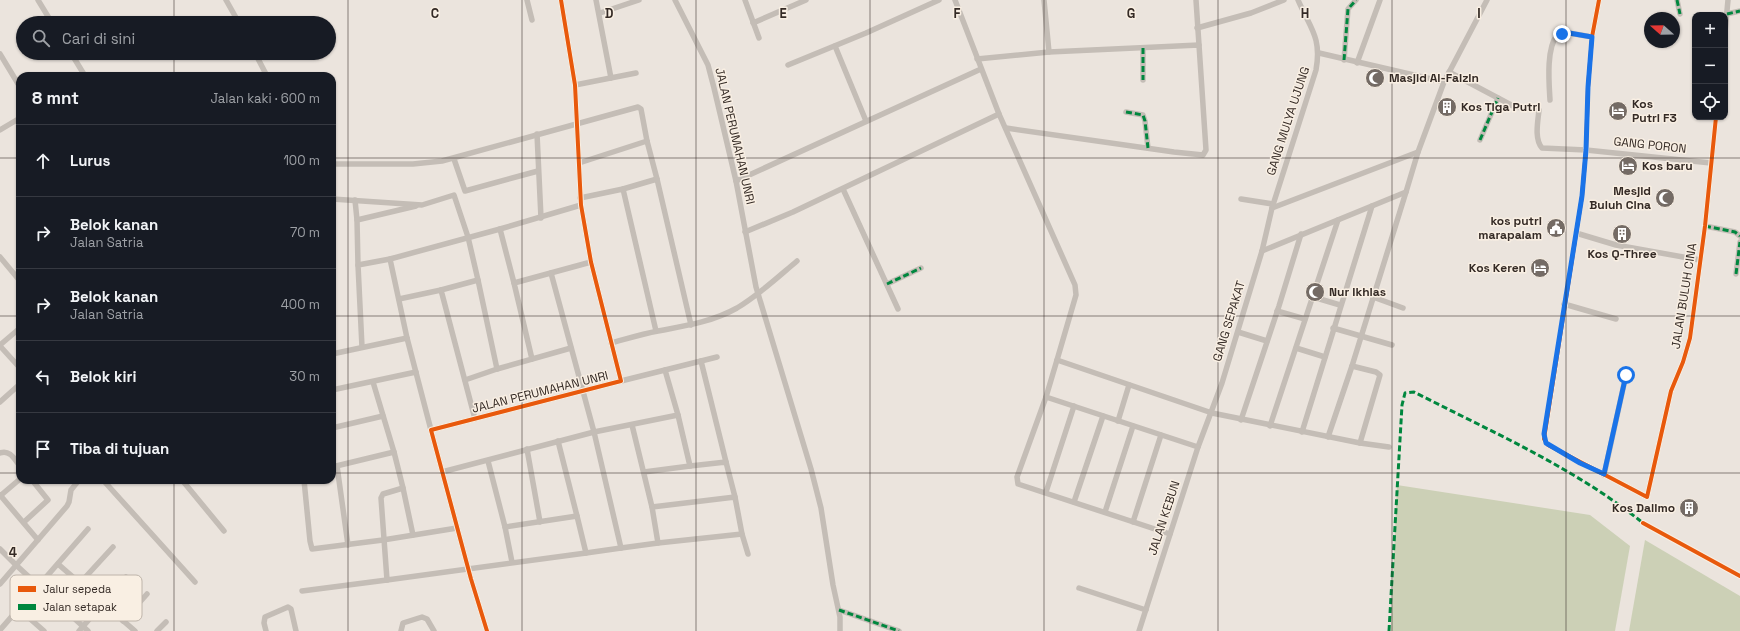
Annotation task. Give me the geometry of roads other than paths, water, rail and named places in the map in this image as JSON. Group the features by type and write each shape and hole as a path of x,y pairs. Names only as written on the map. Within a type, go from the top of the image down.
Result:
{"street":[{"path":"38,0 48,16"},
{"path":"226,0 235,16"},
{"path":"527,0 532,20"},
{"name":"JALAN PERUMAHAN UNRI","path":"431,430 621,381 591,262 581,205 575,86 562,0"},
{"path":"596,0 600,13 611,78"},
{"path":"600,13 639,0"},
{"name":"JALAN PERUMAHAN UNRI","path":"676,0 709,69 736,181 758,294 818,496 839,610 841,624 840,631"},
{"path":"745,0 759,38"},
{"path":"753,23 806,0"},
{"path":"788,65 939,0"},
{"path":"955,0 999,114 1075,285 1076,295 1046,397 1016,480 1018,484 1170,534"},
{"path":"1044,0 1049,52"},
{"path":"1006,128 1198,156 1203,155 1205,152 1196,0"},
{"path":"1197,28 1251,13 1284,0"},
{"name":"GANG MULYA UJUNG","path":"1262,250 1272,206 1316,70 1319,54 1315,33 1298,0"},
{"path":"1344,60 1348,9 1356,0"},
{"path":"1357,63 1380,0"},
{"path":"1328,437 1352,366 1418,152 1444,82 1486,0"},
{"path":"1599,0 1592,37 1582,196 1544,439 1548,445 1604,474 1626,375"},
{"path":"1677,0 1680,12"},
{"path":"1727,12 1728,0"},
{"path":"1728,14 1740,11"},
{"path":"1550,100 1550,58 1553,39 1557,35 1569,33 1592,37"},
{"path":"977,59 1049,52 1199,45"},
{"path":"835,46 866,121"},
{"path":"1143,48 1143,80"},
{"path":"0,54 16,80"},
{"path":"1319,54 1444,82"},
{"path":"75,60 83,72"},
{"path":"259,60 266,72"},
{"path":"736,181 981,69"},
{"path":"1450,72 1498,98 1480,140"},
{"path":"575,86 636,73"},
{"name":"GANG PORON","path":"1498,98 1515,107 1539,110 1537,138 1542,148 1586,150 1712,163"},
{"path":"336,164 414,164 454,159 537,134 638,107 641,109 647,141 691,325"},
{"path":"1126,112 1143,115 1148,148"},
{"path":"745,232 843,189 999,114"},
{"path":"0,130 16,120"},
{"name":"JALAN BULUH CINA","path":"1604,474 1647,498 1671,391 1683,362 1690,338 1705,226 1716,120"},
{"path":"537,134 540,218"},
{"path":"579,163 647,141"},
{"path":"1241,199 1272,206 1418,152"},
{"path":"454,159 465,191"},
{"path":"357,220 422,204 538,171"},
{"path":"580,198 623,189 657,179"},
{"path":"623,189 656,332"},
{"path":"843,189 898,309"},
{"path":"1262,250 1406,192"},
{"path":"454,195 468,237 497,369"},
{"path":"336,199 422,204"},
{"path":"355,200 362,347"},
{"path":"358,265 390,259 540,218 581,205"},
{"path":"1302,432 1340,305 1372,206"},
{"path":"1270,426 1338,220"},
{"path":"1705,226 1735,232 1740,236"},
{"path":"500,229 532,359"},
{"path":"1576,233 1616,245 1700,260"},
{"path":"1241,420 1301,234"},
{"path":"1736,274 1740,242"},
{"name":"GANG SEPAKAT","path":"1212,413 1262,250"},
{"path":"0,257 16,276"},
{"path":"390,259 407,338 457,528 487,631"},
{"path":"611,343 691,325 719,316 736,308 758,294 797,261"},
{"path":"514,283 591,262"},
{"path":"887,284 921,268"},
{"path":"551,273 594,432 621,548"},
{"path":"399,299 478,280"},
{"path":"441,290 475,419"},
{"path":"1313,297 1340,305"},
{"path":"1373,297 1403,308"},
{"path":"1564,304 1616,319"},
{"path":"1277,311 1306,320"},
{"path":"1333,328 1392,345"},
{"path":"16,332 0,346 16,364"},
{"path":"1238,332 1267,341"},
{"path":"336,353 407,338"},
{"path":"465,380 497,369 571,348"},
{"path":"1296,348 1325,357"},
{"path":"621,381 717,357"},
{"path":"1057,360 1212,413 1270,426 1389,447"},
{"path":"701,361 748,554"},
{"path":"1352,366 1376,372 1380,375 1360,443"},
{"path":"665,370 678,415 690,466"},
{"path":"336,389 416,372"},
{"path":"373,382 394,452 414,535"},
{"path":"1118,421 1129,385"},
{"path":"0,402 16,388"},
{"path":"1046,397 1198,447"},
{"path":"1046,492 1074,406"},
{"name":"JALAN KEBUN","path":"1139,631 1198,447 1212,413"},
{"path":"442,472 594,432 678,415"},
{"path":"336,427 383,416"},
{"path":"1074,502 1103,416"},
{"path":"632,425 652,507 658,543"},
{"path":"1105,512 1133,426"},
{"path":"1133,522 1161,435"},
{"path":"558,441 578,516 586,553"},
{"path":"527,450 540,522"},
{"path":"336,466 394,452"},
{"path":"0,453 8,453 16,462"},
{"path":"488,461 505,527 512,562"},
{"path":"644,472 726,462"},
{"path":"336,472 348,545"},
{"path":"16,482 0,496 38,540"},
{"path":"24,522 48,500 35,484"},
{"path":"0,584 67,506 71,490 76,484"},
{"path":"107,484 195,582"},
{"path":"185,484 224,531"},
{"path":"304,484 311,548 314,549 457,528"},
{"path":"387,580 381,496 403,488"},
{"path":"652,507 735,497"},
{"path":"505,527 578,516"},
{"path":"48,575 88,529"},
{"path":"302,591 658,543 742,534"},
{"path":"87,575 113,547"},
{"path":"0,549 26,575"},
{"path":"58,564 71,575"},
{"path":"1079,588 1146,610"},
{"path":"142,600 147,594"},
{"path":"266,631 264,623 265,617 270,613 288,607 291,609 296,631"},
{"path":"839,610 899,631"},
{"path":"401,631 403,623 422,617 427,619 434,631"},
{"path":"0,630 10,619"},
{"path":"33,621 44,631"},
{"path":"73,621 81,629 88,631"},
{"path":"81,629 88,621"},
{"path":"123,621 135,631"},
{"path":"158,631 166,622"}],"place":[{"name":"Masjid Al-Faizin","path":"1375,78"},
{"name":"Kos Tiga Putri","path":"1447,107"},
{"name":"Kos Putri F3","path":"1618,111"},
{"name":"Kos baru","path":"1628,166"},
{"name":"Mesjid Buluh Cina","path":"1665,198"},
{"name":"kos putri marapalam","path":"1556,228"},
{"name":"Kos Q-Three","path":"1622,234"},
{"name":"Kos Keren","path":"1540,268"},
{"name":"Nur Ikhlas","path":"1315,292"},
{"name":"Kos Dalimo","path":"1689,508"}]}
